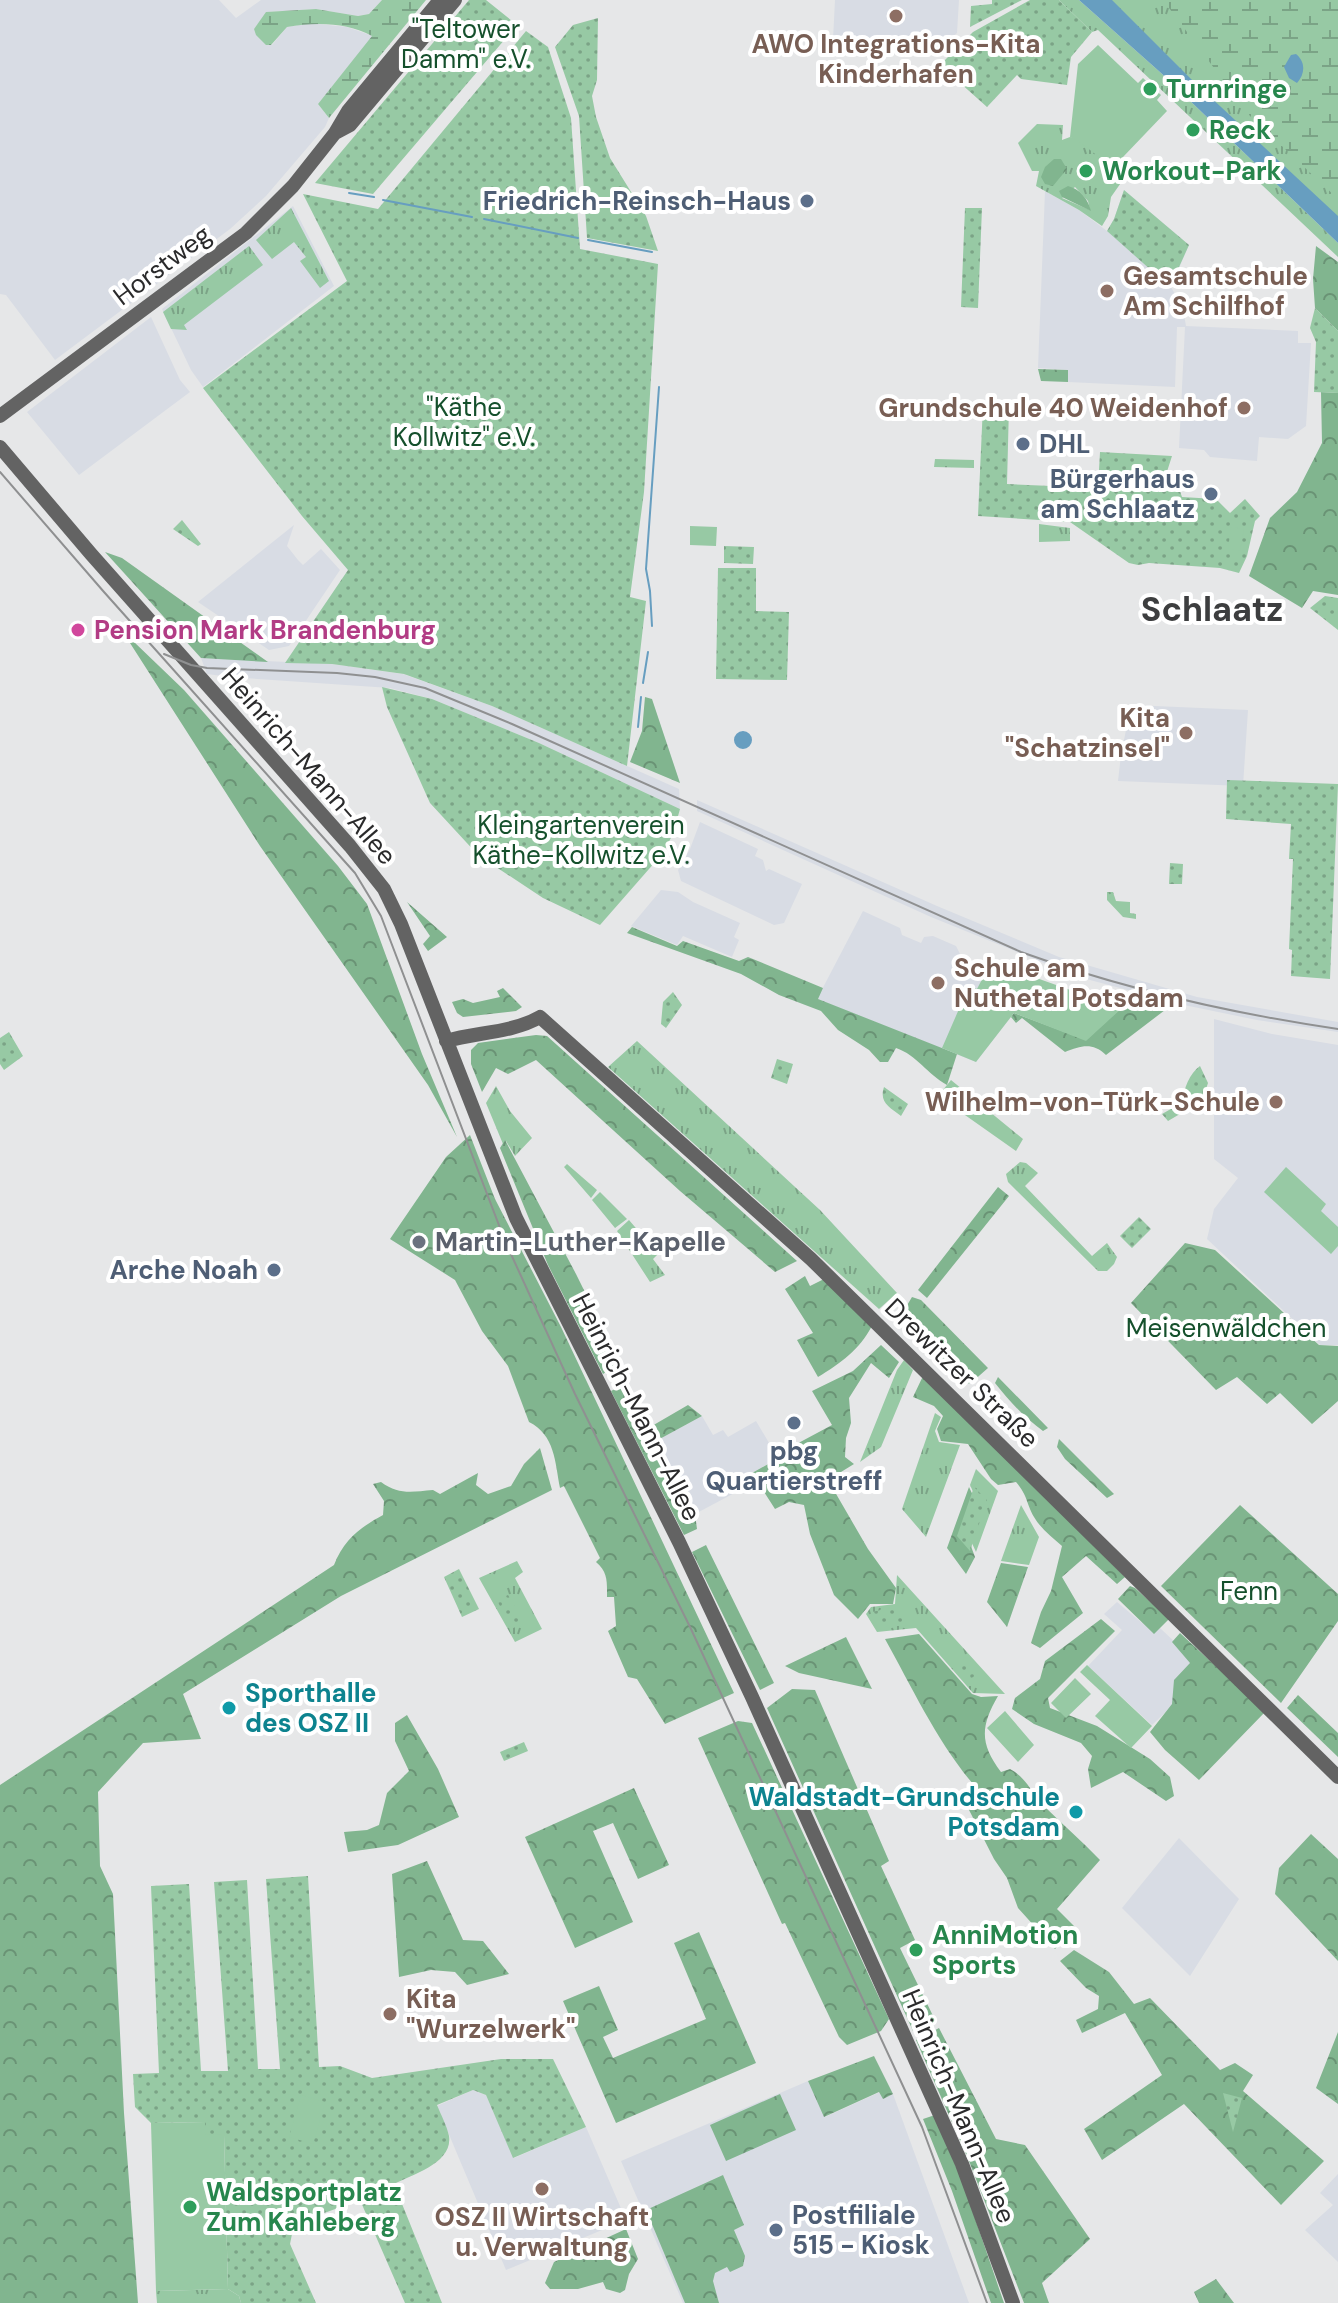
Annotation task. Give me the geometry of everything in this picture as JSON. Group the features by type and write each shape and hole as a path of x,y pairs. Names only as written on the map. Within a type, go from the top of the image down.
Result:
{"main road":[{"name":"Horstweg","path":"0,416 246,233 293,186 335,133 348,111 440,0"},
{"name":"Horstweg","path":"335,133 350,125 455,0"},
{"name":"Heinrich-Mann-Allee","path":"0,447 368,868 393,907 493,1164 531,1251 709,1604 906,2035 962,2164 1013,2303"},
{"name":"Drewitzer Straße","path":"446,1041 520,1027 540,1017 811,1259 1338,1777"}],"shaded area":[{"path":"0,0 219,0 236,18 261,0 382,0 369,14 358,16 316,9 267,12 254,29 272,45 287,27 310,23 347,27 373,36 318,104 329,118 325,127 266,196 230,229 55,360 6,295 0,294"},
{"name":"AWO Integrations-Kita Kinderhafen","path":"835,0 959,0 957,33 940,48 833,40"},
{"name":"Gesamtschule Am Schilfhof","path":"1124,190 1189,245 1171,287 1183,309 1186,326 1298,331 1298,343 1311,343 1306,426 1288,439 1259,437 1257,461 1210,457 1204,450 1179,448 1185,327 1177,327 1175,387 1068,382 1068,370 1038,368 1045,191 1079,210 1107,231"},
{"path":"293,206 334,286 203,387 191,370 162,309"},
{"path":"151,317 180,380 190,392 79,475 27,412"},
{"path":"294,525 287,546 303,565 321,549 340,570 289,646 269,650 198,602"},
{"path":"201,658 332,664 403,674 492,706 679,789 680,809 539,743 432,699 390,688 207,674"},
{"name":"Kita \"Schatzinsel\"","path":"1131,705 1248,710 1243,786 1118,781"},
{"path":"697,800 1059,957 1197,997 1338,1022 1338,1032 1184,1005 1054,967 931,917 697,811"},
{"path":"700,822 758,849 755,856 763,860 766,871 769,869 802,884 784,923 774,925 681,881 678,870"},
{"path":"661,890 678,892 740,923 734,937 739,940 732,957 683,936 677,945 631,926"},
{"name":"Schule am Nuthetal Potsdam","path":"863,911 900,928 902,935 921,943 924,937 933,936 956,946 960,954 956,967 981,979 991,962 1014,1013 976,1062 817,999"},
{"name":"Wilhelm-von-Türk-Schule","path":"1214,1019 1272,1034 1338,1045 1338,1345 1320,1345 1207,1239 1214,1209 1238,1178 1214,1159"},
{"path":"702,1416 713,1435 723,1430 728,1437 756,1421 778,1458 752,1473 757,1481 695,1514 656,1441"},
{"path":"1117,1602 1154,1633 1160,1628 1195,1661 1186,1693 1152,1725 1088,1666 1122,1630 1104,1614"},
{"path":"1179,1838 1239,1899 1190,1976 1122,1908"},
{"path":"808,2081 825,2117 880,2092 883,2098 893,2094 969,2303 683,2303 621,2161"},
{"name":"OSZ II Wirtschaft u. Verwaltung","path":"473,2090 486,2095 514,2158 586,2127 626,2220 506,2270 437,2106"},
{"path":"1338,2174 1338,2262 1305,2230 1333,2205 1320,2193"}],"green space":[{"path":"382,0 426,0 329,118 318,104 372,36 342,26 309,24 287,27 271,45 266,45 254,29 266,12 316,9 358,16 369,14"},
{"name":"\"Teltower Damm\" e.V.","path":"469,0 486,0 517,25 373,194 315,183"},
{"path":"992,0 1022,0 970,27 971,6 992,4"},
{"path":"1030,0 1059,0 1092,32 1071,57 1067,85 1021,79 1017,75 987,107 940,65 973,32"},
{"path":"1059,0 1079,0 1161,73 1338,243 1338,257 1098,30 1092,32"},
{"path":"1106,0 1201,0 1338,186 1338,221"},
{"path":"1163,0 1338,0 1338,199 1250,116"},
{"path":"598,18 597,80 592,96 596,117 610,158 646,216 658,251 587,238 579,116 555,47 573,25"},
{"name":"\"Käthe Kollwitz\" e.V.","path":"526,31 548,47 571,118 580,249 658,264 644,492 630,597 646,601 627,766 492,706 404,674 332,664 285,663 348,570 203,388 347,281 303,194 378,209"},
{"path":"1098,45 1138,83 1143,78 1161,95 1157,100 1167,111 1123,157 1125,177 1070,137 1078,64"},
{"path":"1037,124 1063,125 1062,140 1070,137 1088,139 1125,177 1111,197 1108,216 1102,226 1036,186 1039,171 1032,171 1018,143","holes":["1075,187 1088,201 1090,210 1062,198"]},
{"path":"1054,159 1061,159 1067,169 1053,186 1045,184 1041,177 1045,167"},
{"name":"Workout-Park","path":"1086,162 1094,165 1097,173 1094,181 1086,184 1078,181 1075,173 1078,165"},
{"path":"1068,186 1083,195 1091,211 1062,197 1059,191"},
{"path":"1124,190 1189,245 1170,287 1107,231"},
{"path":"291,208 329,281 320,288 300,261 306,257 294,242 272,259 256,240"},
{"path":"965,208 982,208 978,308 961,307"},
{"path":"249,246 263,265 184,325 187,330 171,329 163,312"},
{"path":"1316,246 1338,262 1338,331 1315,308 1313,279"},
{"path":"1315,308 1338,331 1338,393 1314,392 1316,342 1310,328"},
{"path":"1038,369 1068,370 1068,382 1041,381"},
{"path":"1321,392 1338,393 1338,595 1313,591 1302,608 1249,576 1270,518 1297,492 1322,443"},
{"path":"983,405 1009,406 1007,484 1098,488 1100,452 1172,456 1163,484 1178,485 1182,497 1216,499 1230,513 1245,499 1260,516 1255,521 1247,556 1239,573 1220,568 1129,563 1070,522 978,516"},
{"path":"935,459 974,460 974,468 934,467"},
{"path":"182,520 201,544 198,546 173,529"},
{"path":"1039,524 1070,528 1070,541 1039,542"},
{"path":"690,526 717,527 716,546 690,545"},
{"path":"1231,527 1244,529 1240,551 1228,549"},
{"path":"724,546 754,547 753,564 724,563"},
{"path":"105,552 122,558 268,662 201,658"},
{"path":"718,568 756,568 756,611 789,612 787,680 716,679"},
{"path":"1325,596 1338,598 1338,630 1310,608"},
{"path":"133,641 184,690 338,866 367,904 422,1054 457,1137 428,1085 260,846 130,643"},
{"name":"Kleingartenverein Käthe-Kollwitz e.V.","path":"382,687 432,699 539,743 680,809 673,834 663,853 600,925 543,898 478,855 430,803 387,707"},
{"path":"645,697 652,699 680,783 630,762 642,731"},
{"path":"1227,780 1338,784 1330,979 1291,976 1291,824 1226,819"},
{"path":"1170,863 1183,864 1182,884 1169,884"},
{"path":"1107,892 1113,892 1116,901 1130,902 1130,913 1136,914 1136,919 1123,917 1107,900"},
{"path":"407,902 447,937 428,951 423,944 430,936"},
{"path":"632,927 677,946 683,941 739,961 748,957 823,988 818,999 957,1054 947,1085 903,1051 896,1048 888,1062 880,1062 869,1050 838,1030 821,1011 779,995 741,974 627,933"},
{"path":"991,962 1122,1008 1086,1041 1014,1013 976,1062 942,1048 969,986 977,989"},
{"path":"503,988 522,1007 516,1011 463,1017 457,1013 452,1002 463,999 473,1003 500,997 497,991"},
{"path":"673,992 682,1005 666,1028 661,1024 663,1002"},
{"path":"1126,999 1165,1010 1106,1055 1086,1046 1065,1052 1022,1018 1016,1023 1011,1017 1014,1013 1086,1040 1121,1008"},
{"path":"9,1032 23,1056 4,1070 0,1064 0,1038"},
{"path":"547,1036 797,1261 775,1272 680,1191 536,1060 508,1074 496,1068 482,1092 471,1064 471,1050 478,1043"},
{"path":"637,1041 820,1210 897,1293 879,1309 608,1067"},
{"path":"777,1059 793,1064 787,1084 771,1078"},
{"path":"1200,1066 1208,1083 1202,1101 1168,1121 1162,1114 1183,1102 1188,1082"},
{"path":"951,1080 1023,1139 1016,1151 938,1096"},
{"path":"496,1086 510,1111 532,1138 515,1156 506,1141 503,1144 486,1103"},
{"path":"884,1087 908,1104 901,1116 884,1100"},
{"path":"470,1135 495,1199 561,1327 734,1693 665,1724 637,1679 628,1677 608,1631 616,1626 614,1597 607,1597 605,1574 596,1562 600,1558 564,1486 560,1488 549,1442 529,1422 508,1366 482,1331 455,1280 390,1239 446,1157"},
{"path":"505,1140 620,1363 603,1374 548,1265 500,1148"},
{"path":"1020,1162 1038,1173 1025,1186 1092,1256 1107,1243 1117,1257 1107,1271 1098,1271 1008,1182 1006,1174"},
{"path":"567,1164 597,1190 591,1198 564,1167"},
{"path":"1286,1167 1326,1204 1321,1211 1338,1227 1338,1246 1331,1254 1264,1192"},
{"path":"998,1187 1009,1196 927,1298 918,1290"},
{"path":"600,1192 627,1219 615,1228 592,1200"},
{"path":"1139,1217 1151,1229 1132,1248 1120,1236"},
{"path":"629,1220 658,1254 653,1259 665,1275 650,1282 617,1231"},
{"name":"Meisenwäldchen","path":"1185,1243 1215,1250 1319,1345 1338,1346 1338,1401 1312,1424 1280,1393 1267,1404 1237,1377 1216,1390 1131,1303"},
{"path":"805,1276 810,1286 824,1279 872,1326 849,1355 818,1377 797,1340 813,1333 785,1289"},
{"path":"912,1297 921,1300 988,1368 971,1383 964,1384 900,1317"},
{"path":"881,1345 899,1362 889,1378 871,1363 849,1398 851,1423 845,1457 854,1464 828,1480 868,1549 896,1588 893,1604 870,1604 858,1619 834,1595 810,1534 804,1505 789,1502 775,1509 752,1473 777,1459 776,1455 832,1425 812,1391 853,1371"},
{"path":"904,1360 913,1370 881,1447 860,1462 897,1370"},
{"path":"923,1376 1125,1577 1117,1584 1086,1556 1062,1577 1083,1613 1040,1648 1031,1643 1051,1591 1062,1546 1037,1521 1016,1482 998,1485 968,1444 941,1441 937,1429 943,1416 934,1406 913,1397"},
{"path":"998,1377 1048,1428 1043,1431 1018,1409 995,1383"},
{"path":"623,1385 645,1430 688,1405 702,1416 656,1441 695,1514 697,1529 684,1535 611,1391"},
{"path":"935,1413 941,1417 935,1431 939,1442 960,1445 926,1537 902,1509"},
{"path":"1059,1439 1114,1494 1107,1498 1065,1459 1057,1447"},
{"path":"540,1448 552,1490 341,1596 183,1694 201,1739 143,1743 98,1792 100,1866 113,1894 138,2303 0,2303 0,1785 334,1565 354,1535 383,1515 384,1501 373,1484 381,1482 400,1491 433,1490 440,1494 478,1473 476,1485 488,1494 511,1486 524,1464"},
{"path":"976,1469 998,1491 976,1552 971,1541 980,1507 970,1485"},
{"path":"969,1487 978,1506 969,1541 975,1557 966,1574 947,1548"},
{"path":"974,1487 987,1500 970,1551 957,1536"},
{"path":"1021,1505 1039,1537 1029,1565 1001,1561"},
{"name":"Fenn","path":"1240,1505 1338,1594 1338,1621 1281,1703 1161,1586"},
{"path":"706,1545 774,1683 760,1690 692,1552"},
{"path":"517,1561 523,1572 515,1578 542,1629 515,1642 479,1578"},
{"path":"1001,1563 1028,1567 1007,1627 987,1602"},
{"path":"459,1569 479,1609 462,1617 444,1577"},
{"path":"897,1575 1005,1694 973,1693 916,1628 877,1632 866,1614 871,1607 895,1604"},
{"path":"1130,1586 1169,1619 1154,1634 1118,1599"},
{"path":"508,1595 525,1623 511,1629 497,1600"},
{"path":"898,1606 907,1621 879,1626 872,1612"},
{"path":"1101,1619 1115,1631 1048,1698 1050,1708 1097,1726 1150,1759 1170,1777 1174,1796 1166,1801 1123,1772 1091,1788 1088,1769 1092,1756 1081,1743 1034,1724 1012,1709 1015,1698 1040,1679 1045,1661"},
{"path":"1180,1633 1265,1712 1199,1780 1150,1732 1172,1704 1174,1680 1190,1663 1172,1642"},
{"path":"919,1634 972,1694 998,1696 988,1717 985,1735 994,1762 1001,1772 1010,1769 1021,1777 1044,1806 1100,1860 1057,1909 1076,1928 1055,1949 1018,1908 1007,1878 968,1808 979,1791 939,1737 885,1639"},
{"path":"846,1637 872,1689 799,1673 785,1666"},
{"path":"966,1657 980,1672 969,1680 956,1665"},
{"path":"1087,1665 1152,1726 1131,1748 1095,1716 1110,1700 1080,1672"},
{"path":"1075,1678 1091,1694 1066,1718 1051,1703"},
{"path":"792,1689 815,1690 889,1861 881,1866 915,1940 900,1948 936,2022 913,2031 767,1708"},
{"path":"1298,1695 1338,1733 1338,1757 1287,1708"},
{"path":"1005,1711 1034,1745 1018,1762 987,1728"},
{"path":"407,1715 438,1769 459,1817 398,1845 348,1852 344,1832 367,1830 379,1825 387,1793 409,1771 395,1741 395,1723"},
{"path":"738,1721 752,1723 889,2019 881,2031 847,2045 839,2037 785,1923 782,1924 698,1738"},
{"path":"524,1742 528,1751 504,1761 500,1752"},
{"path":"634,1788 669,1865 638,1879 613,1823 593,1831 633,1922 575,1948 525,1837"},
{"path":"1311,1834 1338,1859 1338,1961 1275,1894 1279,1868"},
{"path":"427,1861 463,1940 483,1941 509,1974 467,1985 455,1972 431,1970 399,1977 392,1874"},
{"path":"308,1876 319,2067 340,2066 372,2078 501,2059 553,2059 586,2127 513,2158 486,2095 473,2090 437,2105 449,2136 445,2153 430,2166 394,2184 442,2303 405,2303 360,2200 294,2224 290,2244 316,2303 241,2303 239,2296 228,2289 224,2135 205,2135 204,2122 151,2123 135,2107 133,2074 159,2073 151,1886 189,1884 201,2071 228,2071 214,1882 247,1880 258,2069 280,2069 266,1879"},
{"path":"699,1932 756,2063 616,2123 563,2001 599,1986 618,2030 603,2037 613,2058 706,2019 674,1943"},
{"path":"1074,1950 1109,1972 1134,2004 1150,1998 1220,2070 1235,2063 1253,2075 1243,2091 1324,2161 1281,2205 1184,2104 1102,2160 1084,2129 1162,2075 1125,2013 1082,2033 1076,2020 1098,2009 1099,1996 1086,1988 1060,1961"},
{"path":"939,2028 996,2139 1025,2145 1090,2239 1042,2283 1049,2303 1024,2303 969,2161 916,2040"},
{"path":"1338,2032 1338,2104 1316,2088"},
{"path":"874,2056 893,2094 883,2099 879,2092 824,2117 808,2081"},
{"path":"1223,2093 1242,2098 1233,2132"},
{"path":"780,2094 796,2130 726,2161 710,2125"},
{"path":"301,2095 325,2102 313,2144 289,2137"},
{"path":"935,2115 964,2186 1004,2303 991,2303 923,2119"},
{"name":"Waldsportplatz Zum Kahleberg","path":"205,2122 205,2135 224,2134 228,2289 156,2291 151,2123"},
{"path":"723,2175 744,2225 734,2230 745,2256 743,2266 730,2272 727,2267 715,2273 713,2281 719,2303 685,2303 646,2210"},
{"path":"626,2229 638,2259 629,2274 625,2290 620,2293 606,2289 603,2282 578,2289 550,2289 545,2283 554,2262"},
{"path":"1216,2279 1234,2303 1199,2303 1194,2292"},
{"path":"228,2289 239,2296 241,2303 157,2303 156,2291"}],"water":[{"path":"1079,0 1112,0 1191,79 1338,216 1338,243 1161,73"},
{"path":"1296,54 1303,68 1297,83 1289,78 1284,67 1291,55"},
{"path":"739,731 747,731 752,740 750,747 739,749 734,744 734,736"}],"waterway":[{"path":"349,193 374,197"},
{"path":"383,200 472,217"},
{"path":"484,219 578,238"},
{"path":"588,240 652,252"},
{"path":"652,626 646,569 659,387"},
{"path":"643,683 648,652"},
{"path":"638,727 641,697"}],"tram line":[{"path":"0,472 355,873 381,916 505,1241 575,1394 691,1629 922,2127 987,2303"},
{"path":"164,654 207,668 337,673 375,677 425,688 1021,952 1177,998 1338,1029"}],"place":[{"name":"AWO Integrations-Kita Kinderhafen","path":"896,16"},
{"name":"Turnringe","path":"1150,89"},
{"name":"Reck","path":"1193,130"},
{"name":"Workout-Park","path":"1086,171"},
{"name":"Friedrich-Reinsch-Haus","path":"807,201"},
{"name":"Gesamtschule Am Schilfhof","path":"1107,291"},
{"name":"Grundschule 40 Weidenhof","path":"1244,408"},
{"name":"DHL","path":"1023,444"},
{"name":"Bürgerhaus am Schlaatz","path":"1211,494"},
{"name":"Pension Mark Brandenburg","path":"78,630"},
{"name":"Kita \"Schatzinsel\"","path":"1186,733"},
{"name":"Schule am Nuthetal Potsdam","path":"938,983"},
{"name":"Wilhelm-von-Türk-Schule","path":"1276,1102"},
{"name":"Martin-Luther-Kapelle","path":"419,1242"},
{"name":"Arche Noah","path":"274,1270"},
{"name":"pbg Quartierstreff","path":"794,1423"},
{"name":"Sporthalle des OSZ II","path":"229,1708"},
{"name":"Waldstadt-Grundschule Potsdam","path":"1076,1812"},
{"name":"AnniMotion Sports","path":"916,1950"},
{"name":"Kita \"Wurzelwerk\"","path":"390,2014"},
{"name":"OSZ II Wirtschaft u. Verwaltung","path":"542,2189"},
{"name":"Waldsportplatz Zum Kahleberg","path":"190,2207"},
{"name":"Postfiliale 515 - Kiosk","path":"776,2230"}],"district":[{"name":"Schlaatz","path":"1212,609"}]}
